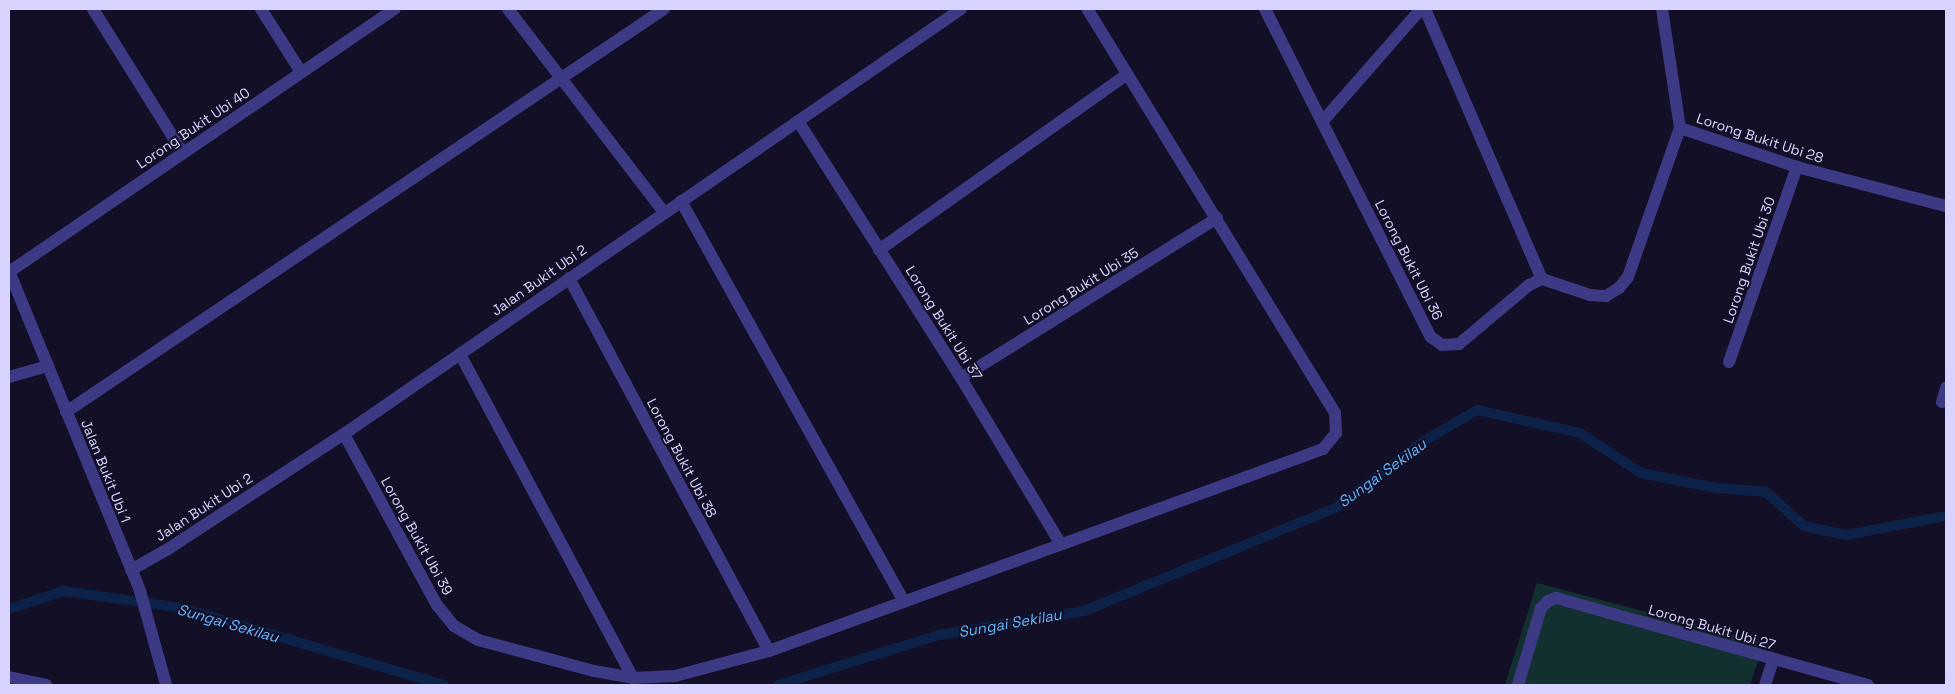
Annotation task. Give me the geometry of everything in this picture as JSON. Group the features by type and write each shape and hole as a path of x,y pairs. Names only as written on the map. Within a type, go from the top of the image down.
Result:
{"street":[{"path":"93,9 183,153"},
{"path":"261,9 301,72"},
{"name":"Lorong Bukit Ubi 40","path":"9,272 395,9"},
{"path":"508,9 664,212"},
{"path":"66,412 664,9"},
{"name":"Jalan Bukit Ubi 2","path":"131,570 344,434 961,9"},
{"name":"Lorong Bukit Ubi 39","path":"344,434 437,605 454,626 478,640 594,671 633,678 675,676 769,651 1060,543 1323,449 1336,433 1335,413 1087,9"},
{"name":"Lorong Bukit Ubi 36","path":"1265,9 1431,337 1442,345 1458,344 1523,289 1542,280"},
{"path":"1322,122 1421,9"},
{"path":"1425,9 1542,280 1590,295 1606,296 1620,288 1628,277 1680,128"},
{"name":"Lorong Bukit Ubi 28","path":"1662,9 1680,128 1797,167 1946,206"},
{"path":"880,250 1126,75"},
{"name":"Lorong Bukit Ubi 37","path":"798,121 961,378 1060,543"},
{"name":"Lorong Bukit Ubi 30","path":"1729,362 1797,167"},
{"path":"681,201 904,601"},
{"name":"Lorong Bukit Ubi 35","path":"961,378 1216,218"},
{"name":"Jalan Bukit Ubi 1","path":"9,272 140,591 166,685"},
{"name":"Lorong Bukit Ubi 38","path":"569,278 769,651"},
{"path":"460,354 633,678"},
{"path":"9,377 48,366"},
{"path":"1942,402 1946,388"},
{"name":"Lorong Bukit Ubi 27","path":"1518,685 1541,608 1548,601 1556,598 1868,685"},
{"path":"1765,685 1773,660"},
{"path":"9,677 46,685"}],"green space":[{"path":"1537,583 1764,643 1750,685 1505,685"}],"waterway":[{"name":"Sungai Sekilau","path":"778,685 939,635 1084,611 1337,507 1424,441 1477,410 1580,433 1641,473 1716,488 1766,492 1804,526 1846,535 1946,516"},
{"name":"Sungai Sekilau","path":"9,609 63,591 182,608 444,685"}]}
